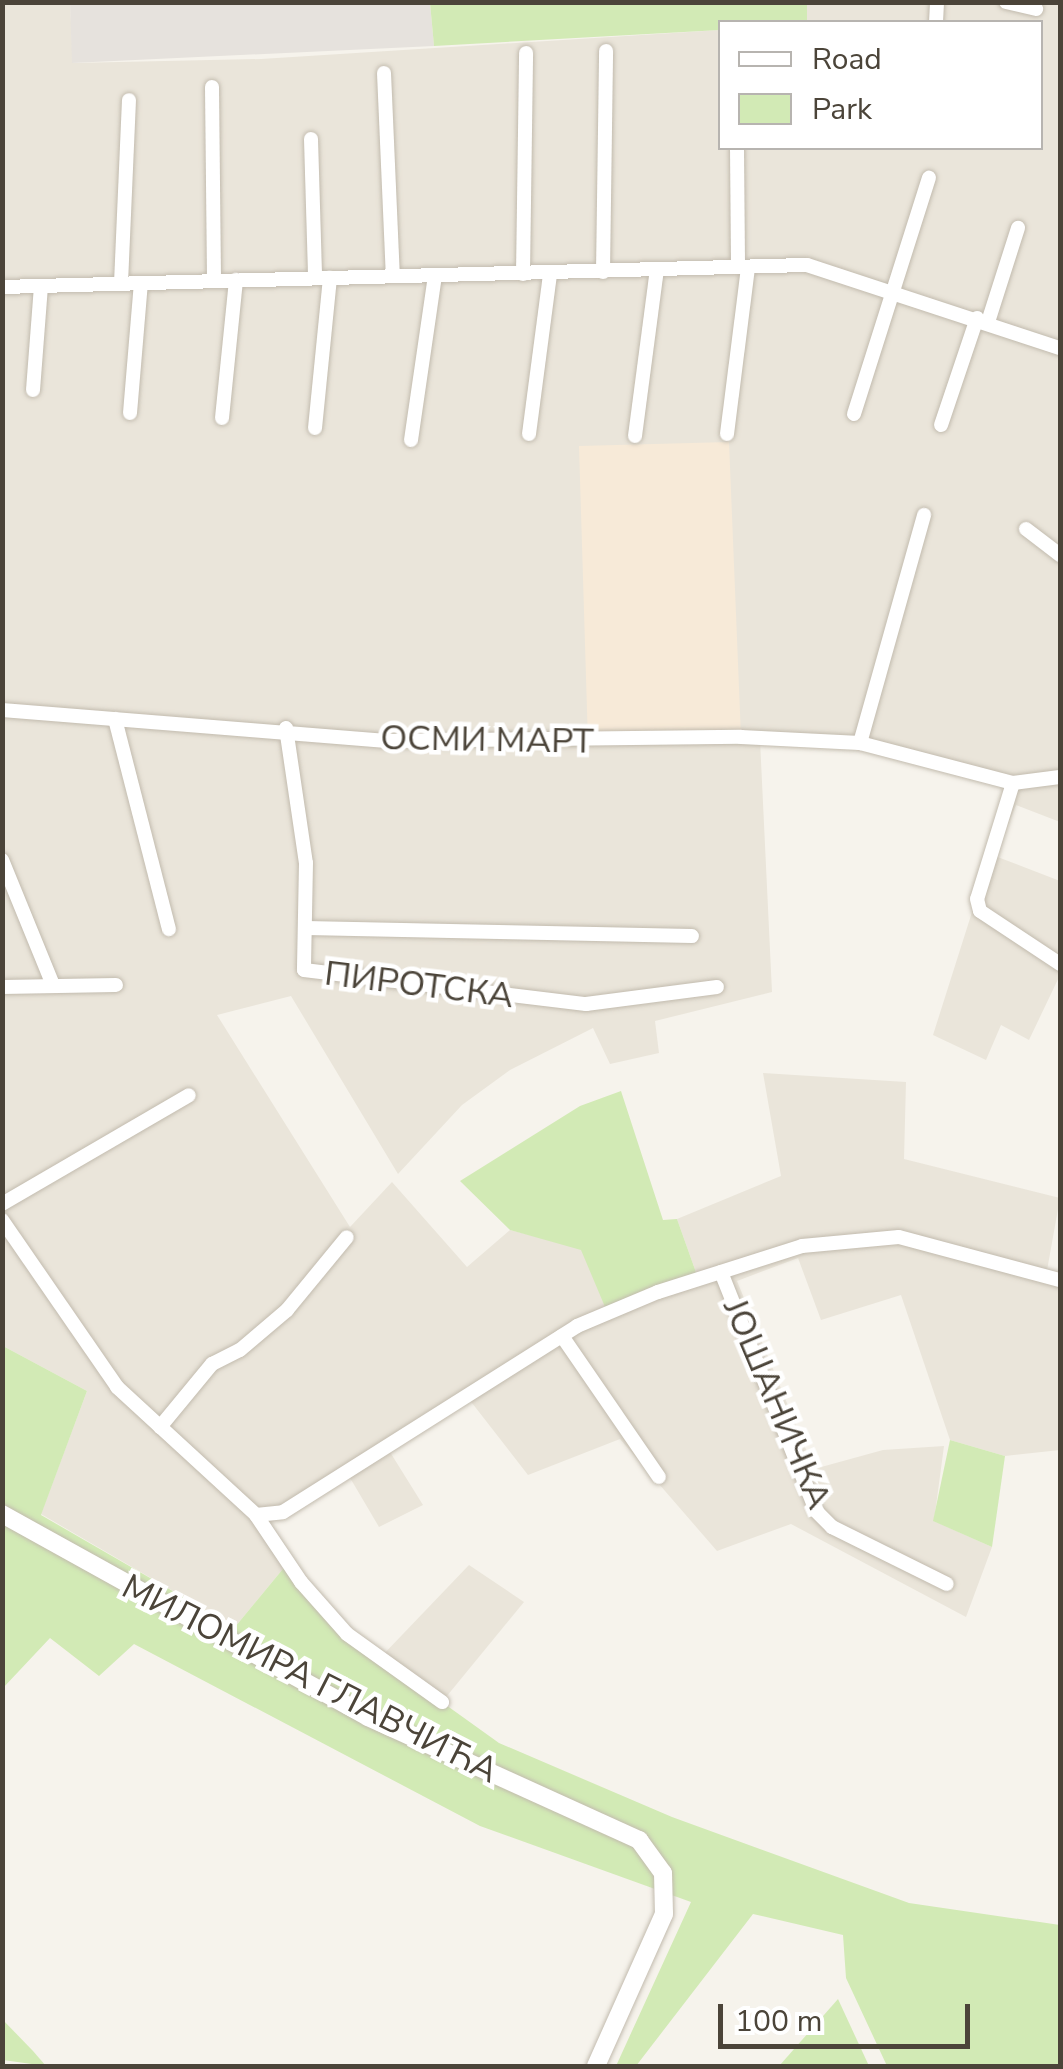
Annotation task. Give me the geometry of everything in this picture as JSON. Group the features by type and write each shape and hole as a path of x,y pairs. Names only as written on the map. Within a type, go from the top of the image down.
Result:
{"street":[{"path":"1006,2 1036,10"},
{"path":"602,272 606,50"},
{"path":"523,274 526,53"},
{"path":"384,73 393,276"},
{"path":"212,87 214,280"},
{"path":"121,284 129,100"},
{"path":"310,139 322,278 315,428"},
{"path":"727,434 743,268 737,150"},
{"path":"854,414 928,178"},
{"path":"940,425 1018,228"},
{"path":"2,287 807,265 894,290 1060,348"},
{"path":"634,436 657,270"},
{"path":"529,434 550,274"},
{"path":"411,440 435,276"},
{"path":"222,418 236,280"},
{"path":"130,413 141,283"},
{"path":"33,390 41,286"},
{"path":"860,743 924,515"},
{"path":"1026,530 1060,555"},
{"name":"ОСМИ МАРТ","path":"2,710 286,728 390,741 741,737 860,743 1013,783 1060,777"},
{"path":"115,719 169,929"},
{"name":"ПИРОТСКА","path":"286,728 306,863 304,970 408,986 586,1004 718,987"},
{"path":"1013,783 977,899 980,912 1060,964"},
{"path":"2,860 53,985"},
{"path":"306,928 692,936"},
{"path":"2,987 116,985"},
{"path":"2,1204 189,1095"},
{"path":"2,1220 22,1240 96,1362 256,1515 301,1582 347,1634 442,1702"},
{"name":"ЈОШАНИЧКА","path":"256,1515 283,1512 562,1336 658,1292 802,1246 877,1236 944,1244 1060,1280"},
{"path":"160,1426 212,1364 240,1350 287,1310 347,1237"},
{"name":"ЈОШАНИЧКА","path":"721,1272 816,1510 848,1536 946,1584"},
{"path":"562,1336 659,1477"},
{"name":"МИЛОМИРА ГЛАВЧИЋА","path":"2,1514 368,1717 631,1834 663,1873 666,1902 658,1932 596,2066"}],"shaded area":[{"path":"2,3 70,3 73,63 261,59 718,30 718,150 1043,150 1043,20 807,20 807,3 1060,3 1060,822 1016,805 995,856 1060,881 1060,975 1029,1040 1001,1025 986,1060 933,1035 1013,783 860,743 760,740 772,992 655,1021 659,1053 610,1064 593,1028 510,1070 462,1105 398,1174 291,996 217,1015 350,1227 392,1182 467,1267 510,1230 698,1278 677,1219 781,1176 763,1073 906,1082 904,1159 1060,1198 1046,1276 1060,1280 1060,1450 1005,1456 950,1440 901,1295 821,1320 798,1258 737,1281 814,1469 883,1450 944,1446 934,1521 992,1547 966,1617 791,1524 717,1551 620,1439 528,1475 465,1394 385,1444 423,1505 379,1527 346,1471 283,1512 257,1515 287,1564 235,1627 41,1514 87,1391 3,1346"},
{"path":"70,3 430,3 434,46 72,63"},
{"path":"729,442 741,737 588,743 579,446"},
{"path":"469,1565 524,1602 442,1702 380,1658"}],"green space":[{"path":"430,3 807,3 807,20 718,20 718,30 434,46"},
{"path":"621,1091 663,1220 677,1219 698,1278 608,1314 581,1250 510,1230 460,1181 580,1106"},
{"path":"3,1346 87,1391 41,1515 235,1627 287,1564 347,1634 499,1743 672,1817 909,1903 1060,1925 1060,2066 887,2066 846,1978 843,1935 753,1914 636,2066 616,2066 691,1902 480,1826 134,1644 99,1676 50,1638 3,1688"},
{"path":"950,1440 1005,1456 992,1547 933,1521"},
{"path":"838,1999 869,2066 780,2065"},
{"path":"2,2019 33,2051 46,2066 3,2060"}]}
